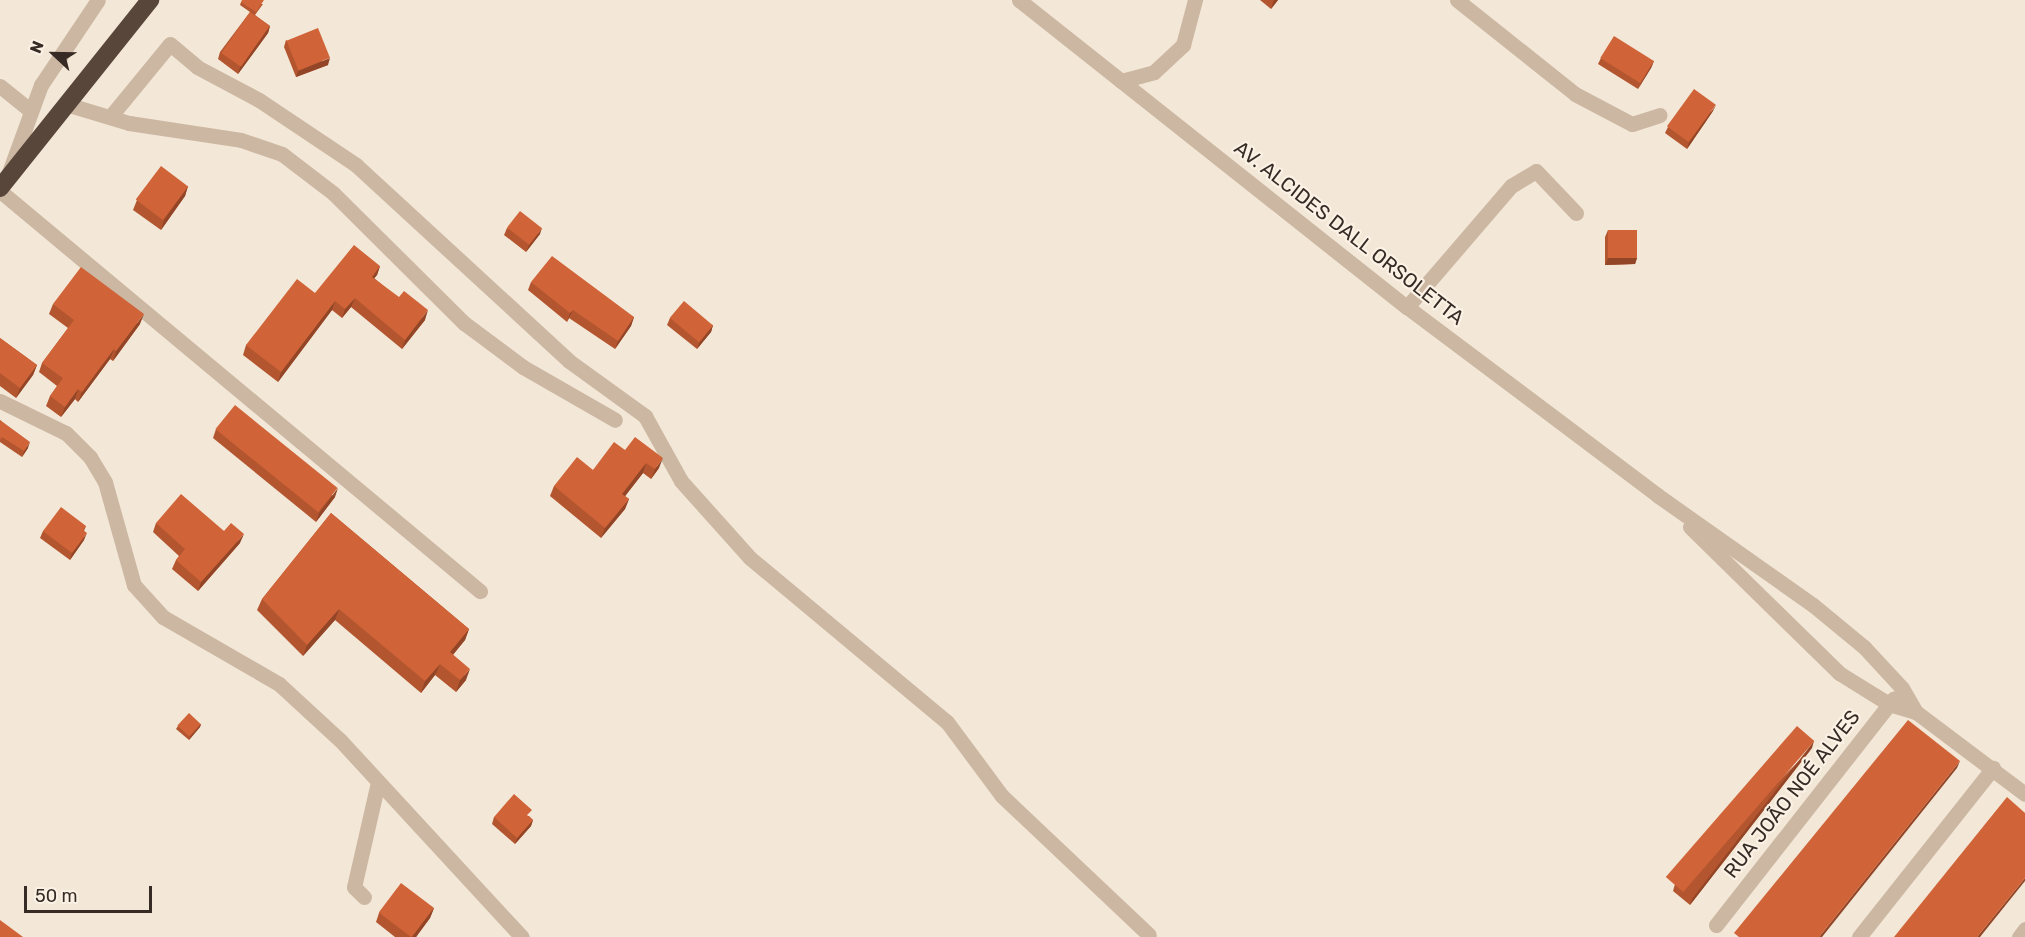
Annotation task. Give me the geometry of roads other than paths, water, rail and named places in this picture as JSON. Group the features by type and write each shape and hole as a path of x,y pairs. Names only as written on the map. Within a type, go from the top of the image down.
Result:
{"highway":[{"path":"2,186 150,0"}],"street":[{"path":"98,0 41,85 2,186 480,591"},
{"name":"AV. ALCIDES DALL ORSOLETTA","path":"1019,0 1407,307 1656,495"},
{"path":"1121,81 1154,72 1182,45 1195,0"},
{"path":"1457,0 1575,94 1632,124 1660,115"},
{"path":"110,117 170,44 197,67 259,100 356,165 569,361 645,416 681,481 750,558 821,621 904,683 947,722 1002,796 1149,935"},
{"path":"0,86 30,110"},
{"path":"66,104 110,117 241,140 282,154 333,193 464,323 523,366 615,420"},
{"path":"1407,307 1511,186 1536,171 1576,213"},
{"path":"0,401 66,433 90,457 105,482 134,585 164,617 279,684 378,782 522,937"},
{"path":"1656,495 1813,604 1864,647 1902,688 1916,712"},
{"path":"1656,495 1751,582 1839,673 1889,704 1916,712 1994,768 2025,794"},
{"name":"RUA JOÃO NOÉ ALVES","path":"1716,925 1902,688"},
{"path":"1859,937 1994,768"},
{"path":"364,897 354,887 378,782"},
{"path":"2019,937 2025,929"}]}
